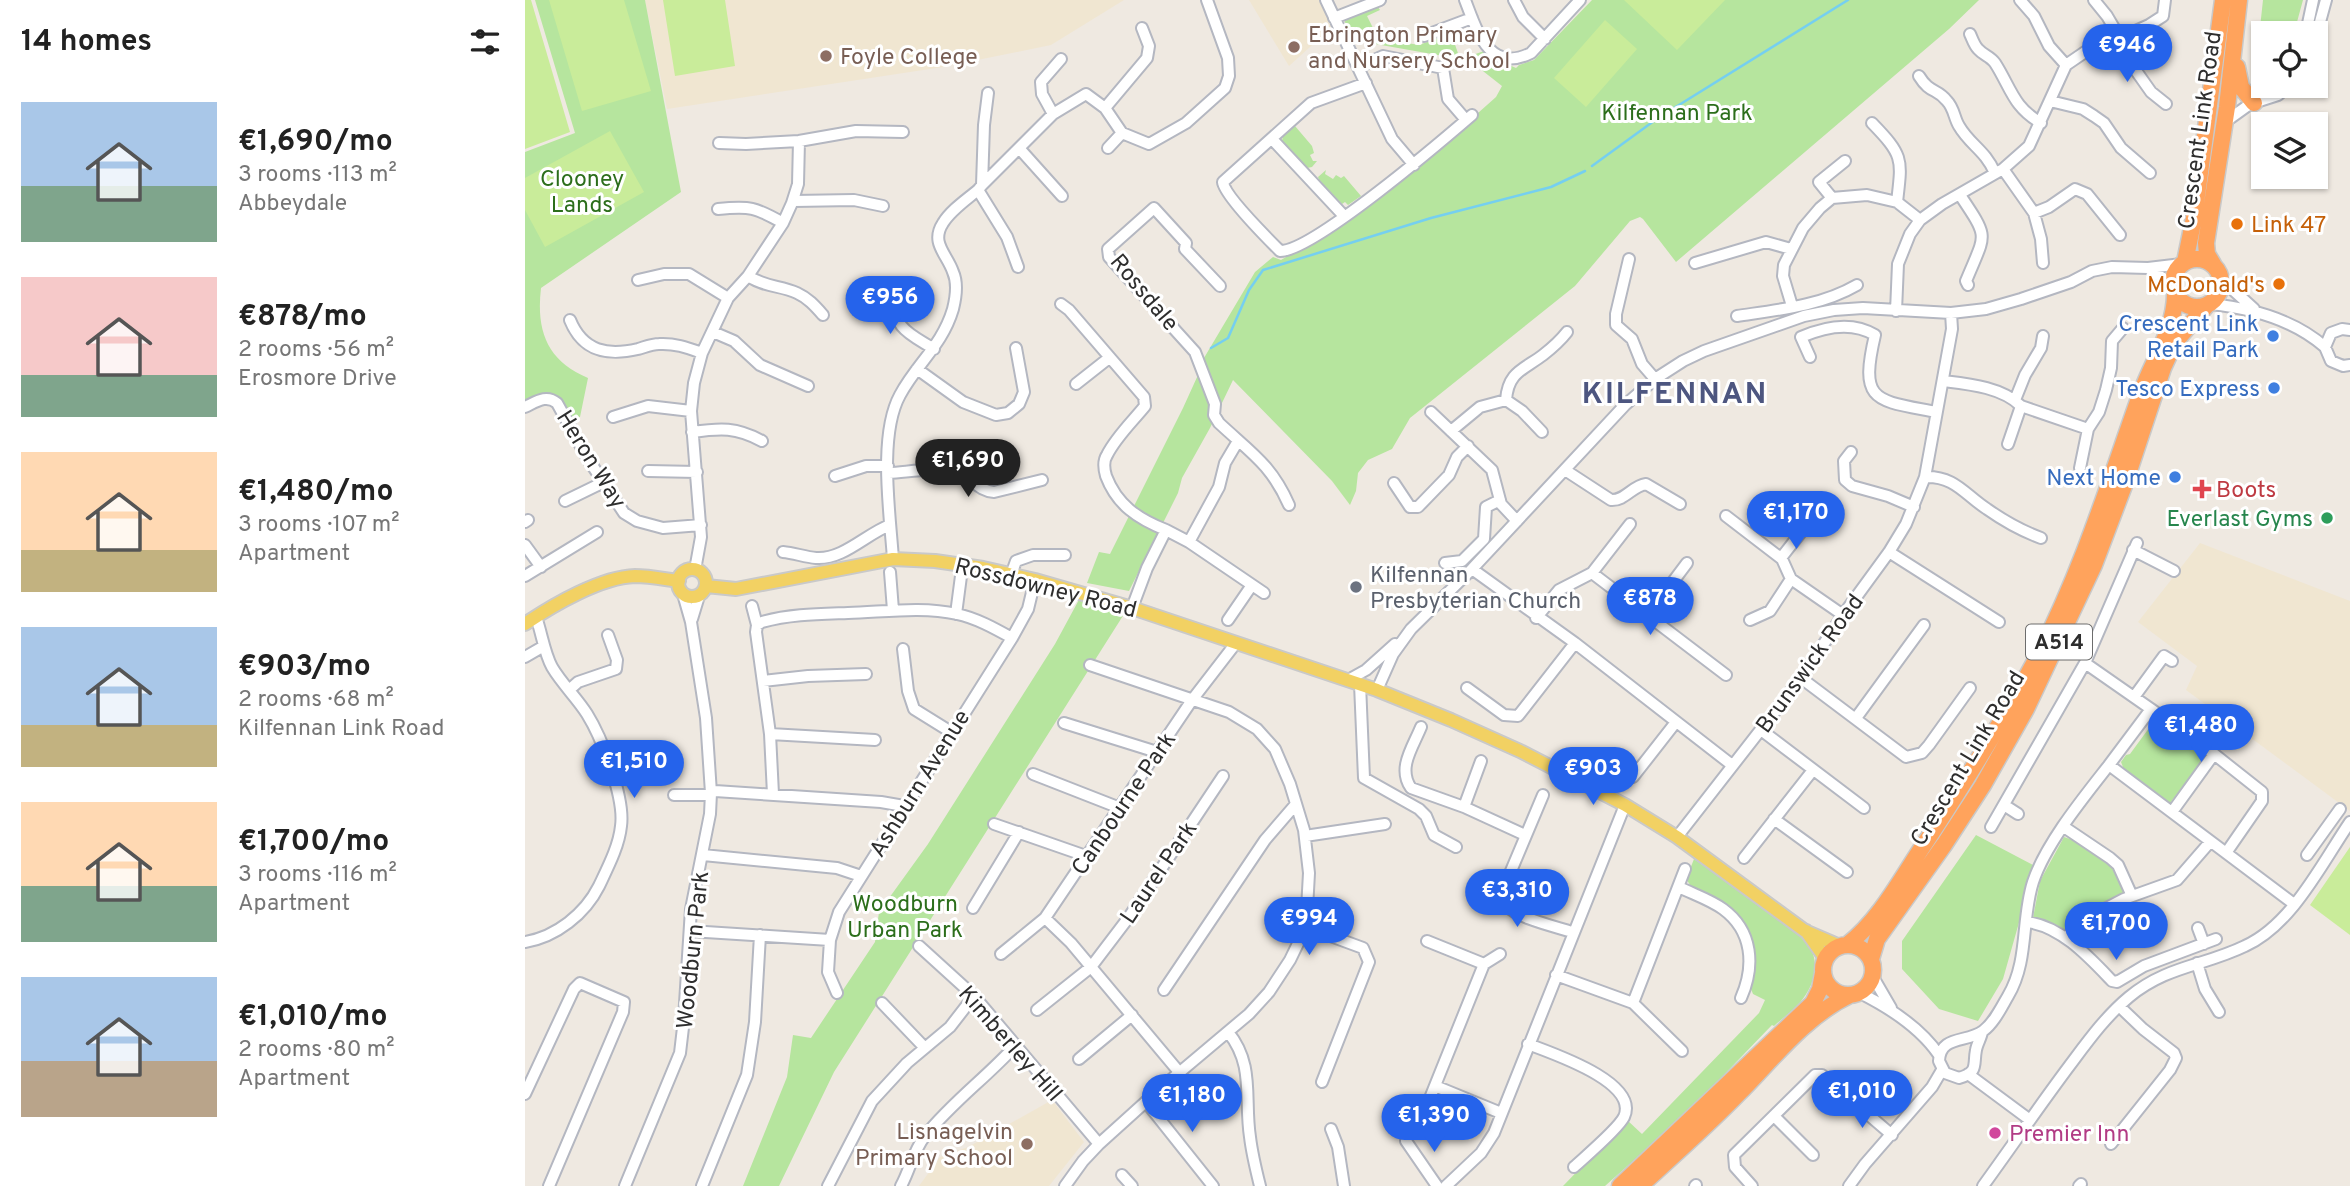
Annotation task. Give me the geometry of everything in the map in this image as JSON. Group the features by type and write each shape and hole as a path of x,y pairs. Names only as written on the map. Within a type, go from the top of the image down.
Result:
{"highway":[{"name":"Crescent Link Road","path":"1843,945 1861,934 1964,783 2039,653 2084,552 2147,376 2174,317 2174,275 2183,263 2194,218 2223,0"},
{"name":"Crescent Link Road","path":"1871,960 1877,939 1983,785 2026,709 2094,565 2125,483 2163,368 2175,342 2220,293 2221,279 2207,254 2206,243 2234,59 2239,0"},
{"path":"2234,59 2241,87 2252,104"},
{"name":"Crescent Link Road","path":"2183,263 2200,259 2213,264"},
{"path":"2174,289 2183,303 2190,306 2209,305"},
{"path":"1843,945 1861,948 1871,960"},
{"name":"A514","path":"1824,966 1843,945"},
{"name":"A514","path":"1871,960 1873,977"},
{"path":"1824,966 1829,987 1842,995 1855,994"},
{"path":"1620,1186 1813,1003 1820,989 1824,966"},
{"path":"1640,1186 1735,1097 1804,1027 1830,1004 1855,994 1870,983 1873,977"}],"main road":[{"name":"Rossdowney Road","path":"703,591 736,589 838,568 960,564 1035,580 1132,608 1377,690 1520,751 1625,805 1677,837 1805,931"},
{"path":"530,620 569,599 618,579 634,576 681,588 692,597 703,591 703,574 695,570 686,571 681,588"},
{"path":"1805,931 1843,945"},
{"path":"1805,931 1824,966"}],"street":[{"path":"893,610 889,429 895,405 917,369 935,349 948,323 956,293 954,272 939,247 938,231 951,212 1053,114 1086,94 1105,108 1122,132 1149,144 1186,123 1225,88 1229,76 1228,58 1207,0"},
{"path":"1327,0 1392,139 1414,165"},
{"path":"1334,18 1380,0"},
{"path":"1465,0 1479,37 1501,58 1520,58 1531,53 1580,0"},
{"path":"1514,0 1523,17 1545,39"},
{"path":"2020,0 2034,16 2049,46 2066,65"},
{"path":"2094,0 2108,16 2117,40 2151,92 2166,104"},
{"path":"1896,311 1898,264 1910,234 1920,220 1999,171 2029,146 2066,65 2085,52 2100,51 2163,16 2165,0"},
{"path":"2312,21 2313,0"},
{"path":"2316,21 2326,0"},
{"path":"1424,36 1472,18"},
{"path":"1105,108 1147,58 1149,46 1142,28"},
{"path":"1970,34 1978,50 1994,62 2026,114 2041,123"},
{"path":"1359,67 1383,56 1443,68 1448,99 1469,117 1414,165 1325,232 1287,251 1280,251 1238,205 1223,184 1311,103 1366,83"},
{"path":"1053,114 1042,94 1041,82 1061,59"},
{"path":"1919,76 1927,89 1945,97 1951,104 1958,125 2034,213 2041,239 2043,263"},
{"path":"988,93 980,187 1007,237 1018,267"},
{"path":"2206,124 2226,115 2238,103 2252,104 2269,98"},
{"path":"2050,101 2083,109 2104,123 2121,148 2150,173"},
{"path":"1872,123 1891,142 1900,161 1902,171 1897,202"},
{"path":"719,143 799,141 856,131 903,132"},
{"path":"1108,148 1122,132"},
{"path":"1272,139 1345,216"},
{"path":"695,570 701,525 692,432 694,383 702,353 728,298 748,276 783,223 792,204 797,184 799,141"},
{"path":"1019,148 1062,196"},
{"path":"1832,198 1819,182 1845,161"},
{"path":"2034,213 2049,207 2075,189 2087,194 2120,235"},
{"path":"1792,306 1783,276 1784,265 1803,228 1832,198 1867,195 1897,202 1920,220"},
{"path":"1960,195 1984,235 1966,281 1968,285"},
{"path":"792,204 794,201 854,200 883,206"},
{"path":"718,209 745,206 756,208 783,223"},
{"name":"Rossdale","path":"1220,286 1185,249 1186,243 1154,208 1108,249 1109,257 1195,352 1215,404 1214,415 1219,423 1258,457 1279,482 1289,505"},
{"path":"1695,262 1766,242 1791,248"},
{"path":"1377,690 1393,654 1402,641 1634,397 1683,361 1804,316 1852,309 1951,313 1986,309 2071,282 2092,271 2112,267 2148,268 2183,263"},
{"path":"1632,265 1616,314 1616,325 1632,339 1642,363 1655,379"},
{"path":"2148,268 2174,289"},
{"path":"638,280 646,276 676,272 689,274 728,298"},
{"path":"748,276 773,288 794,291 806,298 823,315"},
{"path":"2221,279 2254,309"},
{"path":"1737,316 1809,304 1842,294 1857,285"},
{"path":"897,298 894,310 899,322 905,330 935,349"},
{"path":"1061,304 1144,397 1145,406 1105,456 1104,470 1111,490 1118,500 1133,514 1189,542 1264,593"},
{"path":"2209,305 2254,309 2309,333 2325,347 2332,361 2343,366 2350,365"},
{"name":"Brunswick Road","path":"1677,837 1801,678 1889,552 1914,507 1925,477 1952,329 1951,313"},
{"path":"570,320 583,342 605,352 674,344 702,353"},
{"path":"1810,357 1801,337 1822,328 1863,327 1875,335 1867,371 1869,387 1879,397 1889,401 1936,412"},
{"path":"2080,468 2088,429 2099,412 2106,390 2111,368 2112,341 2123,328"},
{"path":"2309,333 2331,333 2342,328 2350,330"},
{"path":"713,332 734,341 760,365 808,386"},
{"path":"1506,400 1507,389 1514,376 1554,346 1567,332"},
{"path":"2325,347 2331,333"},
{"path":"2008,444 2025,375 2041,348 2043,335"},
{"path":"917,369 963,402 996,415 1008,413 1019,404 1024,392 1016,348"},
{"path":"1076,384 1109,358"},
{"path":"1943,381 1980,386 2088,429"},
{"name":"Heron Way","path":"525,407 545,398 557,403 588,459 624,513 637,521 663,528 701,525"},
{"path":"1451,431 1480,407 1506,400 1513,402 1542,432"},
{"path":"613,417 648,406 691,411"},
{"path":"1431,412 1492,470 1500,500 1517,521"},
{"path":"692,432 730,429 745,432 762,441"},
{"path":"1189,542 1219,487 1225,463 1238,441"},
{"path":"1394,483 1411,507 1418,507 1449,475 1457,457 1468,446"},
{"path":"1851,452 1844,461 1845,480 1852,486 1914,507"},
{"path":"835,476 866,466 940,470 958,472 987,491 994,492 1042,480"},
{"path":"1565,470 1612,500 1620,500 1636,487 1646,484 1678,499"},
{"path":"648,471 697,472"},
{"path":"1925,477 1939,476 1954,483 1985,508 2028,534 2041,538"},
{"path":"565,500 604,482"},
{"path":"1445,563 1461,561 1484,539 1486,507 1500,500"},
{"path":"1781,558 1802,531 1803,524 1795,514"},
{"path":"1727,516 1781,558 1791,579 1843,615"},
{"path":"1537,618 1559,590 1592,573 1630,524"},
{"path":"783,552 824,557 844,551 876,530 890,525"},
{"path":"1132,608 1165,530"},
{"path":"525,576 597,532"},
{"path":"525,545 541,567"},
{"path":"1990,827 2085,663 2135,546 2174,571"},
{"path":"1889,552 2000,622"},
{"path":"1011,575 1016,561 1033,555 1065,555"},
{"path":"1648,615 1687,563"},
{"path":"1472,569 1575,643 1732,765"},
{"path":"1592,573 1727,675"},
{"path":"956,614 961,576"},
{"path":"1750,620 1770,611 1791,579"},
{"name":"Ashburn Avenue","path":"837,993 828,972 830,940 839,912 1012,638 1028,609 1035,580"},
{"path":"1228,620 1252,585"},
{"name":"Woodburn Park","path":"625,1186 680,1053 691,909 708,831 711,793 706,718 691,622 681,588"},
{"name":"Woodburn Park","path":"691,622 703,591"},
{"path":"752,606 757,625 770,734 773,794"},
{"path":"757,625 807,613 893,610 956,614 973,619 1012,638"},
{"path":"525,942 560,929 577,915 595,894 622,822 616,786 601,743 587,714 554,671 530,620"},
{"path":"1856,718 1924,625"},
{"path":"569,690 578,682 616,669 617,660 608,635"},
{"path":"1402,641 1394,645 1354,682 1364,778 1419,809 1426,816 1434,835 1456,848"},
{"name":"Canbourne Park","path":"1001,954 1045,918 1192,700 1236,643"},
{"path":"1467,688 1504,715 1518,716 1575,643"},
{"path":"525,657 544,646"},
{"path":"903,649 908,691 914,709 951,732"},
{"path":"2134,697 2164,656 2172,661"},
{"path":"2085,663 2214,754 2262,792 2262,801 2226,853"},
{"path":"1065,1186 1099,1144 1228,1032 1269,992 1290,960 1306,927 1309,873 1305,836 1296,804 1275,749 1257,729 1229,712 1090,666"},
{"path":"763,681 866,674"},
{"path":"1801,678 1906,757 1913,757 1929,746 1971,688"},
{"path":"1941,1050 1949,1042 1982,1032 1993,1021 2010,993 2025,943 2034,881 2064,827 2151,709"},
{"path":"1585,754 1617,777 1626,780 1633,777 1676,722"},
{"path":"1064,723 1157,752"},
{"path":"1421,727 1403,771 1411,788 1464,807 1525,835"},
{"path":"1761,730 1864,808"},
{"path":"770,734 875,740"},
{"path":"2172,812 2214,754"},
{"path":"1464,807 1481,761"},
{"path":"2109,765 2294,905"},
{"path":"1744,858 1814,770"},
{"path":"1033,774 1120,808"},
{"name":"Laurel Park","path":"1037,1010 1091,967 1129,917 1223,776"},
{"path":"674,795 715,791 904,806"},
{"path":"1543,795 1503,890 1505,902 1518,913 1572,933"},
{"path":"1164,990 1265,840 1296,804"},
{"path":"1445,1186 1481,1153 1494,1133 1625,805"},
{"path":"2004,805 2018,814"},
{"path":"2307,855 2340,810"},
{"path":"1774,819 1847,872"},
{"path":"1983,1186 2095,1033 2119,1006 2145,984 2164,974 2248,945 2269,931 2294,905 2350,822"},
{"path":"994,824 1086,856"},
{"path":"1305,836 1385,824"},
{"path":"2329,825 2341,834"},
{"path":"2064,827 2118,865 2132,896"},
{"path":"973,908 1019,832"},
{"path":"2066,938 2097,913 2132,896 2177,880 2210,842"},
{"path":"703,855 837,869 861,876"},
{"path":"1633,1003 1685,869"},
{"path":"1679,887 1722,908 1738,922 1751,959 1748,980 1741,998"},
{"path":"1045,918 1091,967 1179,1072"},
{"path":"2027,922 2049,927 2066,938 2112,981 2117,982 2144,967 2216,939"},
{"path":"1306,927 1363,948 1369,962 1322,1082"},
{"path":"2198,928 2204,944"},
{"path":"690,931 830,940"},
{"path":"702,1186 747,1075 755,1022 760,935"},
{"path":"1427,942 1484,964"},
{"name":"Kimberley Hill","path":"919,946 974,996 1099,1144"},
{"path":"1424,1113 1484,964 1500,954"},
{"path":"2197,963 2208,994 2219,1012"},
{"path":"1556,975 1633,1003 1682,1051"},
{"path":"1873,977 1891,1008 1941,1050 1946,1073"},
{"path":"525,1094 574,989 580,983 624,1002 623,1012 549,1186"},
{"path":"2208,994 2220,989"},
{"path":"1855,994 1891,1008"},
{"path":"828,1186 871,1101 907,1063 950,1027 974,996"},
{"path":"882,1003 925,1048"},
{"path":"2111,1144 2123,1137 2171,1070 2176,1058 2175,1052 2147,1032 2119,1006"},
{"path":"1079,1059 1132,1015"},
{"path":"1228,1032 1242,1050 1246,1066 1250,1137 1260,1186"},
{"path":"1982,1032 1972,1071 1984,1086 2030,1120"},
{"path":"1961,1040 1967,1042 1975,1051"},
{"path":"1528,1044 1592,1071 1622,1094 1627,1105 1623,1118 1574,1167"},
{"path":"901,1186 915,1153 940,1118 991,1072 1015,1046"},
{"path":"1946,1073 1959,1078 1972,1071"},
{"path":"1849,1186 1865,1164 1946,1073"},
{"path":"1752,1186 1735,1167 1733,1158 1815,1075 1822,1074 1892,1135"},
{"path":"1435,1086 1501,1113"},
{"path":"1146,1102 1213,1186"},
{"path":"1774,1116 1813,1155"},
{"path":"1331,1129 1338,1147 1344,1186"},
{"path":"1406,1141 1437,1186"},
{"path":"1122,1175 1132,1186"}],"shaded area":[{"name":"Foyle College","path":"645,0 1124,0 1051,45 943,67 667,109"},
{"name":"Ebrington Primary and Nursery School","path":"1249,0 1320,0 1331,28 1289,66"},
{"path":"2200,543 2350,601 2350,811 2186,690 2197,666 2138,622"},
{"name":"Lisnagelvin Primary School","path":"1052,1100 1084,1142 1049,1186 919,1186 940,1157 968,1147"}],"green space":[{"path":"525,0 531,0 570,132 525,149"},
{"name":"Clooney Lands","path":"535,0 645,0 681,192 541,288 540,318 547,343 563,363 588,378 580,417 572,418 562,399 553,394 525,403 525,152 575,133"},
{"path":"549,0 624,0 651,91 582,111"},
{"path":"663,0 725,0 735,66 675,76"},
{"name":"Kilfennan Park","path":"1592,0 1979,0 1949,29 1676,262 1643,219 1640,217 1630,221 1575,286 1410,418 1392,449 1368,460 1358,473 1356,491 1350,505 1332,481 1233,380 1182,478 1178,493 1129,591 1087,583 1099,552 1110,554 1183,408 1201,363 1255,272 1273,257 1281,260 1306,245 1414,170 1496,97 1502,86 1474,64 1462,62 1484,51 1487,55 1516,68 1534,60"},
{"path":"1624,0 1725,0 1677,50"},
{"path":"2263,0 2303,0 2297,21 2261,21"},
{"path":"1378,7 1380,10 1367,16 1378,38 1419,45 1451,33 1460,59 1353,40 1344,20"},
{"path":"1605,20 1637,49 1586,107 1554,78"},
{"path":"1295,126 1312,146 1314,153 1310,155 1313,161 1317,161 1312,167 1307,168 1282,141 1283,136"},
{"path":"610,131 644,192 545,247 525,210 525,178"},
{"path":"1326,170 1325,174 1333,179 1336,175 1341,178 1344,176 1361,196 1348,205 1345,202 1342,204 1319,180 1318,177"},
{"name":"Woodburn Urban Park","path":"1081,596 1126,611 834,1072 779,1186 743,1186 787,1077 793,1035 811,1038 875,942 879,912 928,844 1055,644"},
{"path":"2153,719 2205,752 2205,758 2170,803 2125,772 2121,762 2130,754"},
{"path":"1976,835 2035,866 2003,979 1978,1021 1939,1009 1902,969 1902,941"},
{"path":"2064,837 2079,842 2115,870 2126,893 2066,931 2057,925 2033,918 2040,881"},
{"path":"2350,847 2350,935 2310,905"},
{"path":"1694,859 1778,917 1806,943 1815,963 1810,987 1797,1006 1772,1025 1688,1112 1605,1186 1563,1186 1627,1120 1642,1134 1759,1013 1765,1000 1753,994 1751,989 1745,928 1693,889 1686,879"}],"waterway":[{"path":"1592,166 1658,118 1848,0"},
{"path":"1211,348 1228,338 1249,290 1263,270 1431,218 1551,187 1585,171"}],"place":[{"name":"Ebrington Primary and Nursery School","path":"1294,47"},
{"name":"Foyle College","path":"826,56"},
{"name":"Link 47","path":"2237,224"},
{"name":"McDonald's","path":"2279,284"},
{"name":"Crescent Link Retail Park","path":"2273,336"},
{"name":"Tesco Express","path":"2274,388"},
{"name":"Next Home","path":"2175,477"},
{"name":"Boots","path":"2202,489"},
{"name":"Everlast Gyms","path":"2327,518"},
{"name":"Kilfennan Presbyterian Church","path":"1356,587"},
{"name":"Premier Inn","path":"1995,1133"},
{"name":"Lisnagelvin Primary School","path":"1027,1144"}],"district":[{"name":"KILFENNAN","path":"1675,393"}]}
